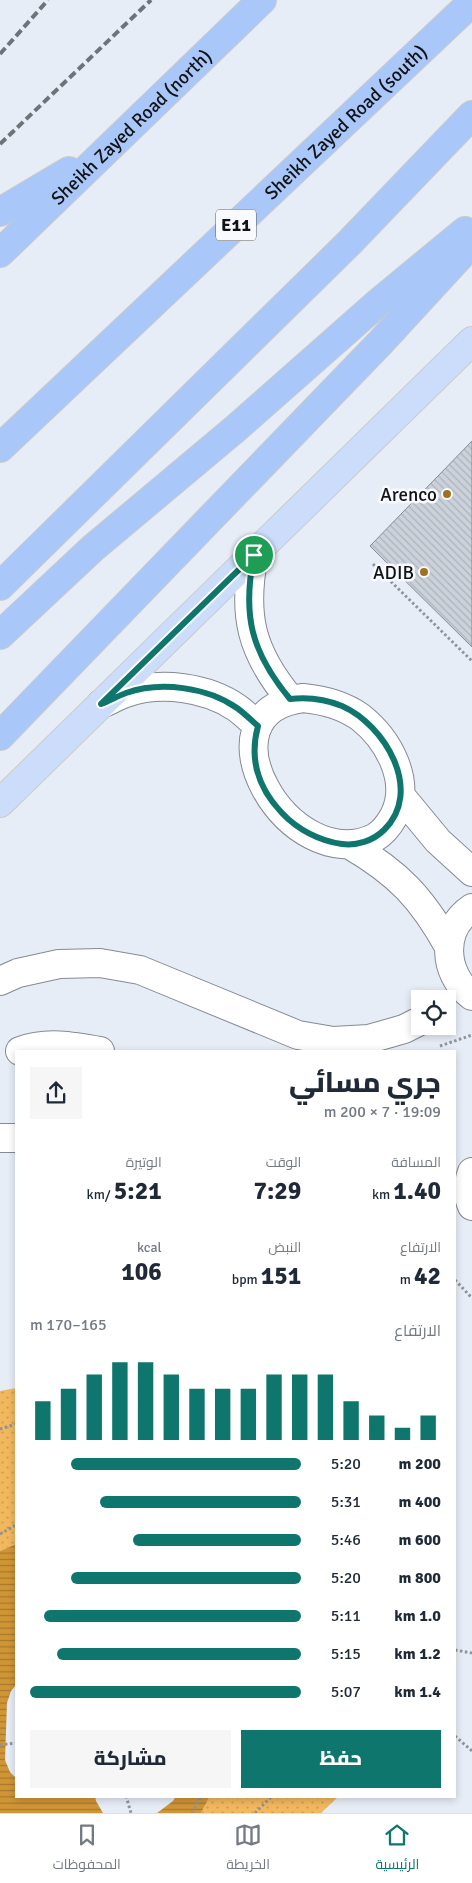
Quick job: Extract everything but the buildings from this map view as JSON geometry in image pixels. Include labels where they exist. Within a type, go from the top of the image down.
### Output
[{"type":"highway","name":"Sheikh Zayed Road (north)","points":[[0,253],[101,153],[262,0]]},
{"type":"highway","name":"Sheikh Zayed Road (south)","points":[[0,448],[472,2]]},
{"type":"highway","points":[[0,586],[349,243],[472,115]]},
{"type":"highway","points":[[0,212],[101,153]]},
{"type":"highway","points":[[0,635],[93,548],[235,429],[379,302],[472,225]]},
{"type":"highway","points":[[0,736],[380,343],[472,243]]},
{"type":"main road","points":[[0,803],[472,341]]},
{"type":"street","points":[[254,555],[248,598],[252,632],[261,657],[274,679],[290,699]]},
{"type":"street","points":[[101,704],[127,693],[155,687],[183,688],[210,695],[236,707],[258,726]]},
{"type":"street","points":[[290,699],[324,700],[342,706],[375,730],[386,746],[396,764],[400,783],[400,795],[397,811],[390,824],[379,835],[365,842],[350,845],[335,843],[316,836],[298,826],[282,813],[269,797],[260,779],[254,759],[254,741],[258,726],[265,714],[290,699]]},
{"type":"street","points":[[400,795],[438,840],[472,872]]},
{"type":"street","points":[[350,845],[375,859],[398,877],[418,898],[435,921],[449,947]]},
{"type":"street","points":[[461,996],[452,970],[449,947],[458,921],[472,908]]},
{"type":"street","points":[[0,981],[18,973],[58,964],[100,963],[140,970],[294,1043],[369,1039],[411,1026]]},
{"type":"street","points":[[23,1050],[34,1046],[70,1046],[94,1050]]},
{"type":"street","points":[[0,1059],[15,1053]]},
{"type":"street","points":[[0,1138],[15,1138]]},
{"type":"street","points":[[472,1172],[469,1182],[472,1206]]},
{"type":"path","points":[[373,564],[472,661]]},
{"type":"path","points":[[436,1048],[472,1035]]},
{"type":"path","points":[[456,1281],[472,1298]]},
{"type":"path","points":[[0,1429],[15,1424]]},
{"type":"path","points":[[0,1534],[15,1526]]},
{"type":"path","points":[[456,1650],[472,1653]]},
{"type":"path","points":[[456,1737],[472,1751]]},
{"type":"path","points":[[0,1745],[15,1743]]},
{"type":"path","points":[[127,1798],[130,1811]]},
{"type":"path","points":[[192,1813],[200,1798]]},
{"type":"path","points":[[255,1813],[270,1798]]},
{"type":"shaded area","points":[[15,1388],[15,1544],[0,1551],[0,1391]]},
{"type":"shaded area","points":[[15,1544],[15,1686],[11,1691],[7,1703],[5,1760],[10,1772],[15,1777],[15,1798],[95,1798],[103,1813],[0,1813],[0,1551]]},
{"type":"shaded area","points":[[175,1798],[209,1798],[201,1813],[157,1813]]},
{"type":"shaded area","points":[[209,1798],[337,1798],[321,1813],[201,1813]]},
{"type":"railway","points":[[0,54],[48,0]]},
{"type":"railway","points":[[0,144],[151,0]]},
{"type":"place","name":"Arenco","points":[[447,494]]},
{"type":"place","name":"ADIB","points":[[424,572]]},
{"type":"route","points":[[254,555],[249,580],[248,607],[252,632],[261,657],[274,679],[290,699],[324,700],[342,706],[359,717],[375,730],[396,764],[400,783],[397,811],[390,824],[379,835],[365,842],[350,845],[335,843],[316,836],[298,826],[282,813],[269,797],[260,779],[254,759],[254,741],[258,726],[236,707],[210,695],[183,688],[155,687],[127,693],[101,704],[254,555]]}]
